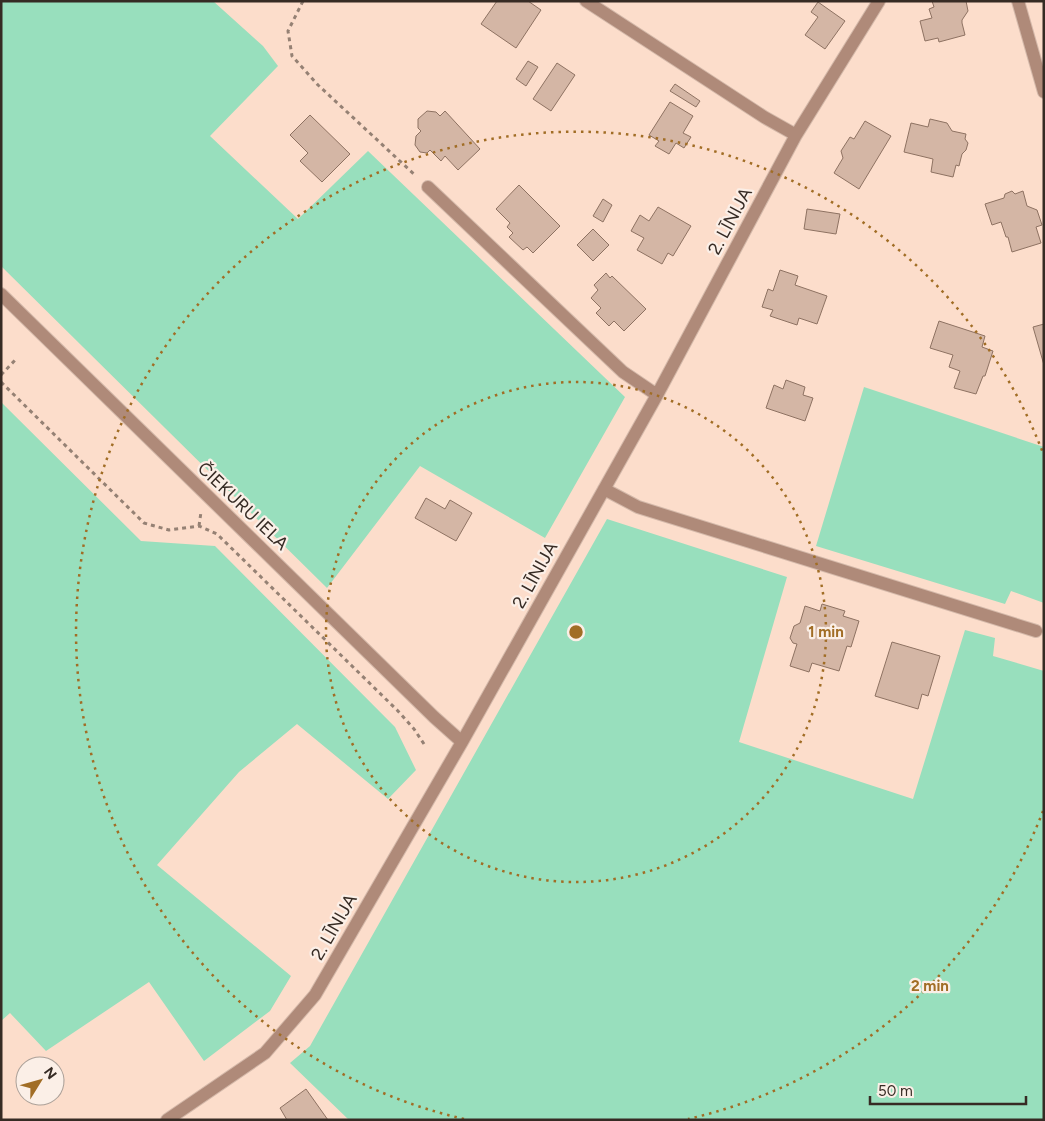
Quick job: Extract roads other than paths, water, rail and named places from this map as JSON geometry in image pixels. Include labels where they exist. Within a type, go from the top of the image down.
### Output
[{"type":"street","points":[[586,1],[764,117],[796,135]]},
{"type":"street","name":"2. LĪNIJA","points":[[167,1120],[264,1053],[315,995],[462,742],[657,395],[796,135],[879,1]]},
{"type":"street","points":[[1018,1],[1044,92]]},
{"type":"street","points":[[428,187],[623,372],[657,395]]},
{"type":"street","name":"ČIEKURU IELA","points":[[1,294],[462,742]]},
{"type":"street","points":[[604,489],[638,507],[1036,631]]}]
